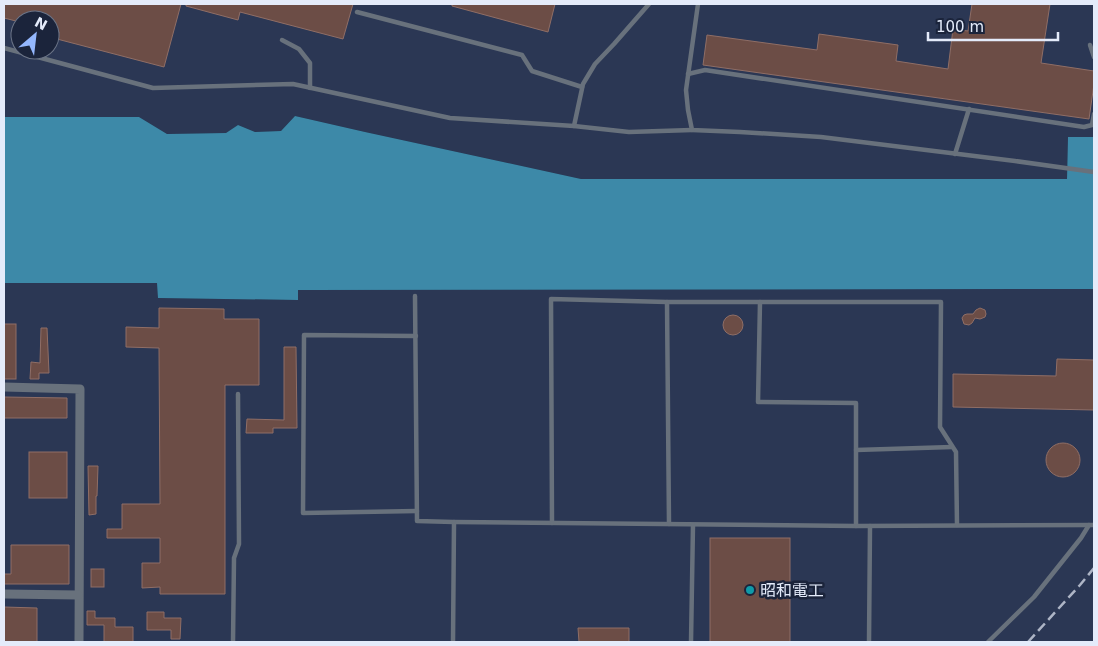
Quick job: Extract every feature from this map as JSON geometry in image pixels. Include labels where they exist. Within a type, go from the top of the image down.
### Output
[{"type":"street","points":[[4,387],[80,389],[79,642]]},
{"type":"street","points":[[4,594],[78,595]]},
{"type":"lane","points":[[574,126],[583,84],[595,64],[649,4]]},
{"type":"lane","points":[[692,130],[686,90],[698,4]]},
{"type":"lane","points":[[357,12],[522,55],[532,71],[582,87]]},
{"type":"lane","points":[[282,40],[299,49],[310,63],[310,88]]},
{"type":"lane","points":[[1090,45],[1094,57]]},
{"type":"lane","points":[[4,48],[153,88],[293,84],[450,118],[574,126],[628,132],[692,130],[801,135],[1094,172]]},
{"type":"lane","points":[[688,74],[705,70],[1084,127],[1092,125],[1094,114]]},
{"type":"lane","points":[[955,154],[969,109]]},
{"type":"lane","points":[[415,296],[417,521],[856,526],[1091,525]]},
{"type":"lane","points":[[552,523],[551,299],[667,302],[941,302],[940,427],[956,452],[957,525]]},
{"type":"lane","points":[[667,302],[669,524]]},
{"type":"lane","points":[[760,302],[758,402],[856,402],[856,526]]},
{"type":"lane","points":[[416,336],[304,335],[302,513],[417,511]]},
{"type":"lane","points":[[233,642],[234,558],[239,544],[238,394]]},
{"type":"lane","points":[[856,450],[952,447]]},
{"type":"lane","points":[[454,522],[454,642]]},
{"type":"lane","points":[[691,642],[693,525]]},
{"type":"lane","points":[[988,642],[1034,598],[1091,525]]},
{"type":"lane","points":[[869,642],[870,526]]},
{"type":"shaded area","points":[[4,4],[1094,4],[1094,137],[1068,137],[1067,179],[581,179],[295,116],[281,131],[255,132],[238,125],[226,133],[167,134],[139,117],[4,117]]},
{"type":"shaded area","points":[[295,116],[581,179],[1067,179],[1068,137],[1094,137],[1094,289],[298,290],[298,300],[158,298],[157,283],[4,283],[4,117],[139,117],[167,134],[226,133],[238,125],[255,132],[281,131]]},
{"type":"shaded area","points":[[4,283],[158,283],[158,298],[298,300],[297,290],[1094,289],[1094,642],[4,642]]},
{"type":"building","points":[[4,4],[181,4],[164,67],[60,40],[60,10],[10,10],[10,20],[4,18]]},
{"type":"building","points":[[186,4],[353,4],[343,39],[240,12],[238,20],[186,6]]},
{"type":"building","points":[[452,4],[555,4],[548,32],[452,6]]},
{"type":"building","points":[[972,4],[1050,4],[1041,63],[1094,71],[1089,119],[703,65],[707,35],[817,50],[819,34],[898,45],[896,61],[948,69],[953,29],[968,31]]},
{"type":"building","points":[[159,308],[224,309],[224,319],[259,319],[259,385],[225,385],[225,594],[160,594],[160,587],[142,588],[142,563],[160,563],[160,538],[107,538],[107,529],[122,529],[122,504],[160,504],[159,348],[126,347],[126,327],[159,328]]},
{"type":"building","points":[[980,308],[985,310],[985,317],[975,318],[969,325],[964,324],[962,318],[964,315],[973,314]]},
{"type":"building","points":[[733,315],[740,318],[743,325],[740,332],[733,335],[726,332],[723,325],[726,318]]},
{"type":"building","points":[[4,324],[16,324],[16,379],[4,379]]},
{"type":"building","points":[[41,328],[47,328],[49,373],[39,373],[39,379],[30,379],[31,362],[40,363]]},
{"type":"building","points":[[284,347],[296,347],[297,428],[273,428],[273,433],[246,433],[247,419],[284,420]]},
{"type":"building","points":[[1057,359],[1094,360],[1094,410],[953,407],[953,374],[1056,376]]},
{"type":"building","points":[[4,397],[67,398],[67,418],[4,418]]},
{"type":"building","points":[[1063,443],[1070,444],[1075,448],[1079,453],[1079,467],[1075,472],[1070,476],[1063,477],[1056,476],[1051,472],[1047,467],[1046,460],[1047,453],[1051,448],[1056,444]]},
{"type":"building","points":[[29,452],[67,452],[67,498],[29,498]]},
{"type":"building","points":[[88,466],[98,466],[96,514],[89,515]]},
{"type":"building","name":"昭和電工","points":[[710,538],[790,538],[790,642],[710,642]]},
{"type":"building","points":[[11,545],[69,545],[69,584],[4,584],[4,574],[11,574]]},
{"type":"building","points":[[91,569],[104,569],[104,587],[91,587]]},
{"type":"building","points":[[4,607],[37,608],[37,642],[4,642]]},
{"type":"building","points":[[87,611],[95,611],[95,618],[115,618],[115,627],[133,627],[133,642],[104,642],[104,625],[87,625]]},
{"type":"building","points":[[147,612],[164,612],[164,618],[181,618],[180,639],[171,639],[171,630],[147,630]]},
{"type":"building","points":[[578,628],[629,628],[629,642],[579,642]]},
{"type":"railway","points":[[1028,642],[1094,568]]},
{"type":"place","name":"昭和電工","points":[[750,590]]}]
